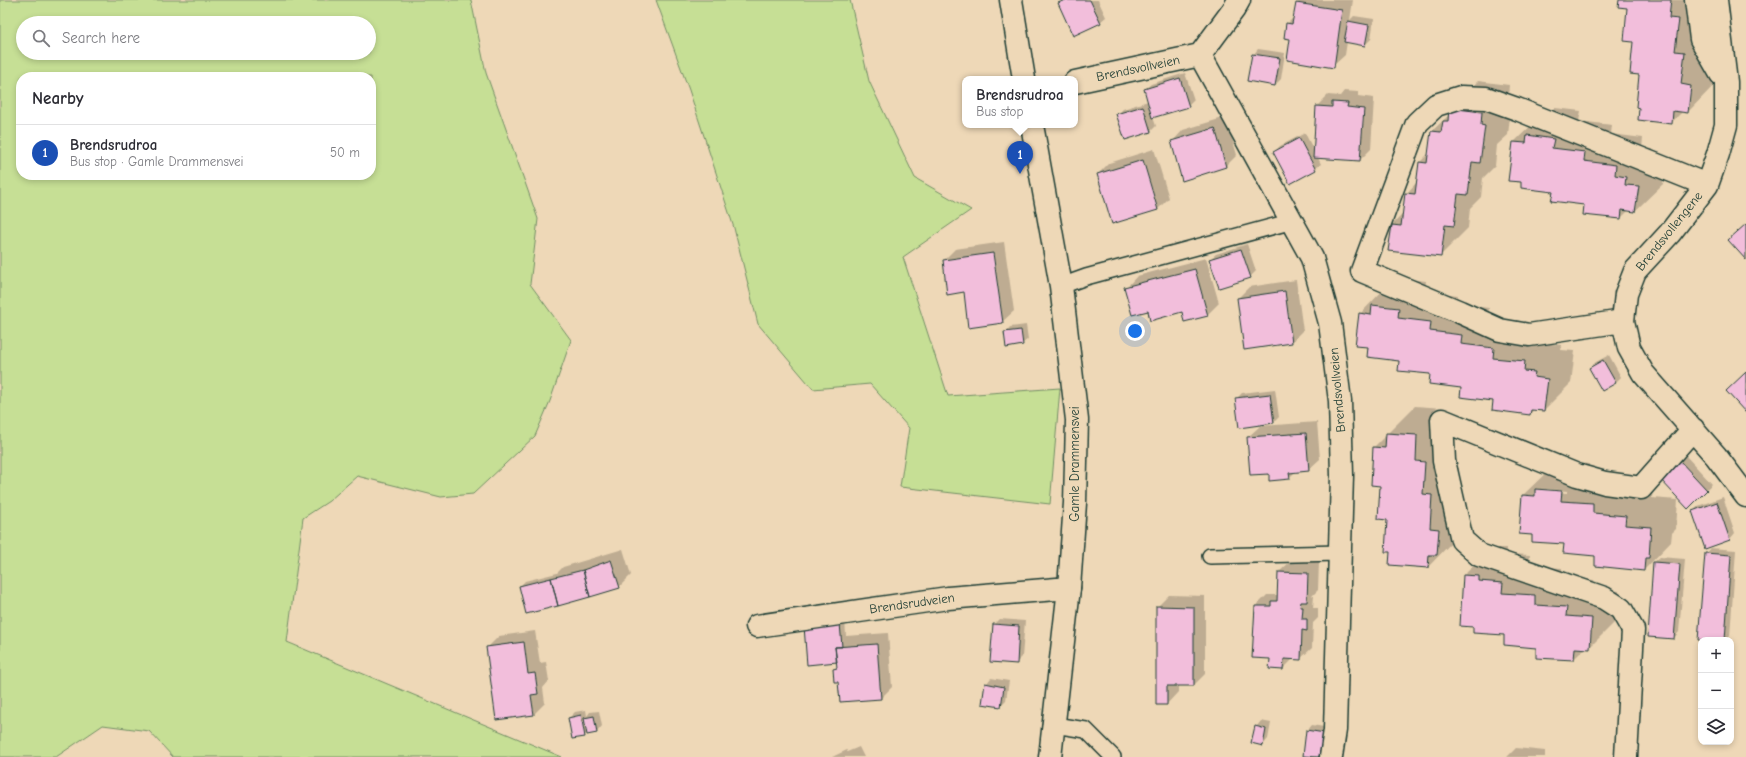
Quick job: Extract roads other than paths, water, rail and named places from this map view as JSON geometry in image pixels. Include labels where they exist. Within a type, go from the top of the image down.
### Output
[{"type":"street","points":[[1011,0],[1024,76]]},
{"type":"street","points":[[1200,55],[1239,0]]},
{"type":"street","points":[[1696,0],[1701,39],[1726,82]]},
{"type":"street","name":"Brendsvollengene","points":[[1716,0],[1726,82],[1726,125],[1718,154],[1707,185],[1670,233],[1635,271],[1626,294],[1623,321],[1629,348],[1643,373],[1716,456],[1746,496]]},
{"type":"street","name":"Brendsvollveien","points":[[1078,81],[1200,55],[1293,221],[1312,258],[1330,323],[1340,401],[1342,475],[1335,730],[1331,757]]},
{"type":"street","points":[[1623,321],[1529,335],[1500,330],[1362,271],[1418,123],[1436,105],[1461,97],[1486,98],[1707,185]]},
{"type":"street","name":"Gamle Drammensvei","points":[[1033,128],[1061,286],[1077,420],[1076,503],[1069,588],[1050,757]]},
{"type":"street","points":[[1626,757],[1633,630],[1621,609],[1604,598],[1479,555],[1462,540],[1444,461],[1442,420],[1577,475],[1605,483],[1641,488],[1693,429]]},
{"type":"street","name":"Brendsrudveien","points":[[757,626],[948,598],[1069,588]]},
{"type":"lane","points":[[1061,286],[1086,277],[1293,221]]},
{"type":"lane","points":[[1210,556],[1340,553]]},
{"type":"lane","points":[[1054,725],[1086,730],[1113,757]]},
{"type":"place","name":"Brendsrudroa","points":[[1020,174]]}]
